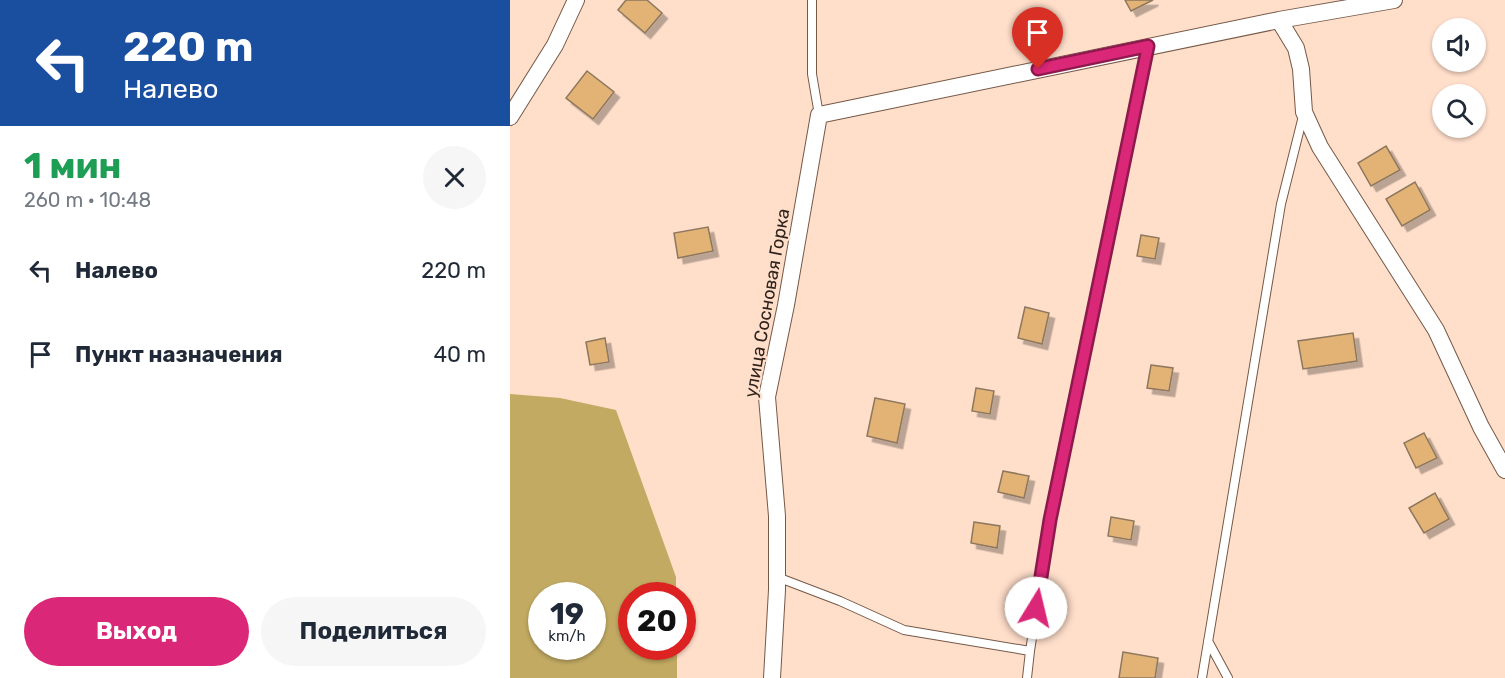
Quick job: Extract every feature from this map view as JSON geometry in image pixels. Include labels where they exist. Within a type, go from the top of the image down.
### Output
[{"type":"street","points":[[510,117],[555,45],[576,0]]},
{"type":"street","points":[[819,115],[1148,46],[1394,0]]},
{"type":"street","points":[[1279,20],[1296,48],[1301,69],[1304,112],[1320,147],[1436,330],[1481,427],[1505,470]]},
{"type":"street","name":"улица Сосновая Горка","points":[[772,678],[777,577],[777,516],[767,398],[786,305],[819,115]]},
{"type":"lane","points":[[812,0],[812,74],[819,115]]},
{"type":"lane","points":[[1028,678],[1050,520],[1148,46]]},
{"type":"lane","points":[[1202,678],[1281,204],[1304,112]]},
{"type":"lane","points":[[777,577],[840,600],[904,630],[1030,651]]},
{"type":"lane","points":[[1208,641],[1228,678]]},
{"type":"shaded area","points":[[510,394],[560,398],[616,410],[676,577],[676,582],[618,582],[618,660],[677,660],[677,678],[510,678]]},
{"type":"building","points":[[626,0],[647,0],[662,13],[645,33],[618,10]]},
{"type":"building","points":[[1125,0],[1153,0],[1131,11]]},
{"type":"building","points":[[587,71],[614,92],[593,119],[566,98]]},
{"type":"building","points":[[1386,146],[1400,170],[1371,186],[1358,163]]},
{"type":"building","points":[[1415,182],[1430,210],[1402,226],[1386,199]]},
{"type":"building","points":[[708,227],[713,251],[678,258],[674,233]]},
{"type":"building","points":[[1141,235],[1159,238],[1155,259],[1137,256]]},
{"type":"building","points":[[1025,307],[1049,313],[1042,344],[1018,338]]},
{"type":"building","points":[[1353,333],[1357,361],[1303,369],[1298,341]]},
{"type":"building","points":[[605,338],[609,362],[590,365],[586,342]]},
{"type":"building","points":[[1151,365],[1173,368],[1169,391],[1147,388]]},
{"type":"building","points":[[976,388],[994,391],[990,414],[972,411]]},
{"type":"building","points":[[875,398],[905,404],[897,443],[867,436]]},
{"type":"building","points":[[1424,433],[1437,458],[1416,468],[1404,443]]},
{"type":"building","points":[[1003,471],[1029,476],[1024,498],[998,492]]},
{"type":"building","points":[[1435,493],[1449,519],[1424,533],[1409,508]]},
{"type":"building","points":[[1111,517],[1134,521],[1131,540],[1108,536]]},
{"type":"building","points":[[974,522],[1000,526],[997,548],[971,543]]},
{"type":"building","points":[[1123,652],[1158,658],[1155,678],[1119,678]]},
{"type":"route","points":[[1036,608],[1050,520],[1148,46],[1038,69]]}]
